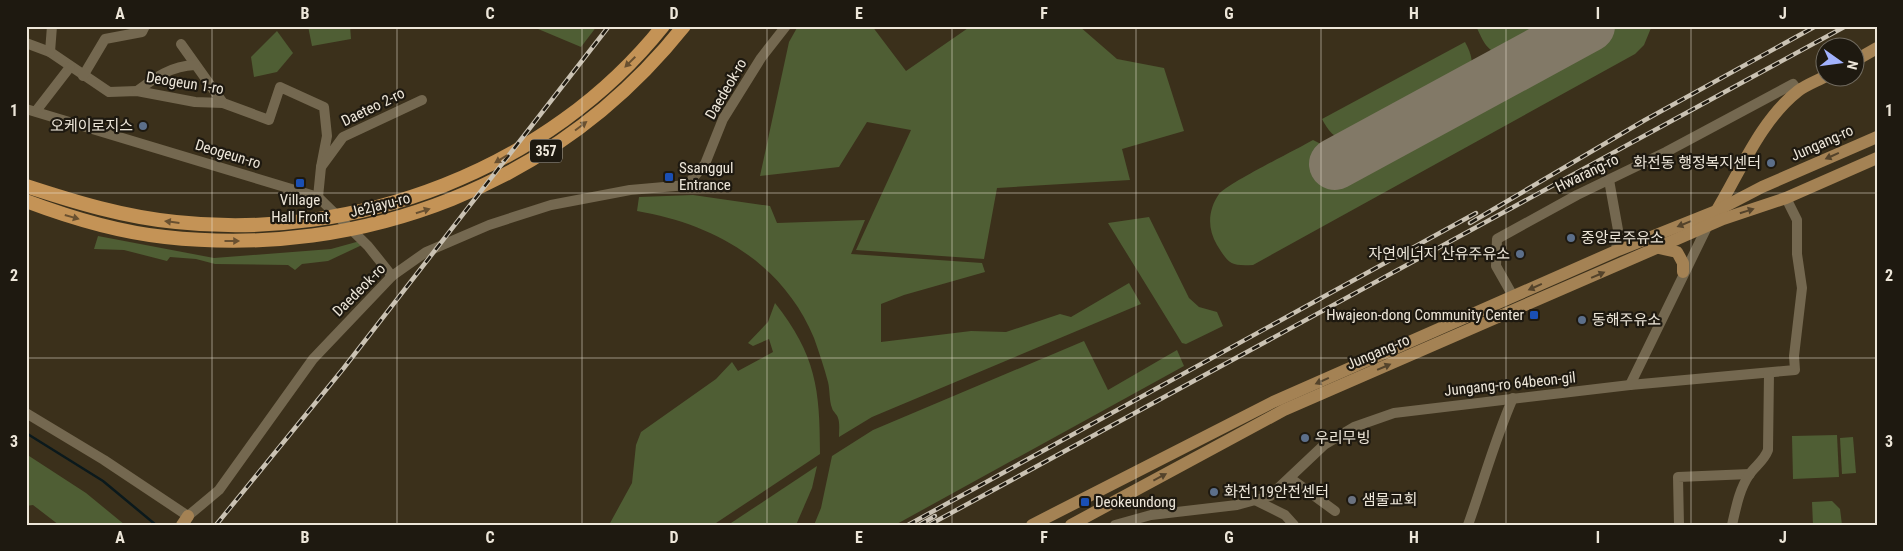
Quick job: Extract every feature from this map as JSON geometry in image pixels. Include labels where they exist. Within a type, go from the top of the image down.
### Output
[{"type":"highway","name":"Je2jayu-ro","points":[[26,186],[112,212],[177,222],[242,226],[325,218],[362,211],[427,192],[458,180],[491,165],[536,138],[589,101],[633,60],[663,26]]},
{"type":"highway","name":"Je2jayu-ro","points":[[26,201],[107,227],[163,237],[250,241],[290,239],[341,232],[376,224],[426,210],[465,194],[510,172],[551,148],[582,126],[633,82],[684,26]]},
{"type":"main road","points":[[1866,54],[1877,48]]},
{"type":"main road","name":"Hwarang-ro","points":[[1707,227],[1773,117],[1798,90],[1816,81]]},
{"type":"main road","name":"Jungang-ro","points":[[1032,525],[1273,402],[1616,251],[1716,211],[1762,187],[1877,137]]},
{"type":"main road","name":"Jungang-ro","points":[[1071,525],[1284,410],[1723,219],[1786,198],[1877,158]]},
{"type":"main road","points":[[1739,173],[1744,183],[1762,187]]},
{"type":"main road","points":[[1659,248],[1676,252],[1683,263],[1683,272]]},
{"type":"street","points":[[50,52],[52,26]]},
{"type":"street","points":[[83,76],[105,39],[142,32],[146,26]]},
{"type":"street","name":"Daedeok-ro","points":[[26,414],[104,460],[184,521],[219,490],[312,359],[392,276],[426,252],[490,225],[551,205],[630,190],[687,185],[705,164],[723,119],[761,58],[786,26]]},
{"type":"street","name":"Deogeun 1-ro","points":[[26,43],[50,52],[109,92],[137,91],[196,102],[223,103],[269,120],[280,87],[324,107],[327,136],[321,167]]},
{"type":"street","points":[[181,44],[223,103]]},
{"type":"street","points":[[137,91],[159,74],[180,66],[195,65]]},
{"type":"street","points":[[31,110],[70,67]]},
{"type":"street","name":"Hwarang-ro","points":[[1513,296],[1496,266],[1497,239],[1793,84],[1798,90]]},
{"type":"street","name":"Daeteo 2-ro","points":[[321,167],[343,137],[422,100]]},
{"type":"street","name":"Deogeun-ro","points":[[31,110],[318,197],[368,246],[392,276]]},
{"type":"street","points":[[318,197],[321,167]]},
{"type":"street","points":[[1610,180],[1618,230],[1616,251]]},
{"type":"street","name":"Jungang-ro 64beon-gil","points":[[1115,525],[1220,508],[1270,496],[1324,445],[1354,427],[1394,413],[1630,385],[1795,370],[1794,356],[1802,288],[1797,254],[1797,220],[1786,198]]},
{"type":"street","points":[[1630,385],[1683,272],[1707,227]]},
{"type":"street","points":[[1732,525],[1742,486],[1765,458],[1769,446],[1769,373]]},
{"type":"street","points":[[1468,525],[1489,467],[1499,429],[1513,398]]},
{"type":"street","points":[[1679,525],[1678,477],[1750,474]]},
{"type":"street","points":[[1290,478],[1335,511]]},
{"type":"street","points":[[1255,500],[1285,515],[1294,525]]},
{"type":"green space","points":[[308,26],[350,26],[351,39],[312,46]]},
{"type":"green space","points":[[531,26],[597,26],[581,47]]},
{"type":"green space","points":[[798,26],[872,26],[906,71],[971,26],[1079,26],[1117,59],[1164,68],[1184,131],[1122,149],[1130,180],[997,188],[984,259],[856,250],[911,130],[867,122],[839,167],[760,176],[789,42]]},
{"type":"green space","points":[[1476,26],[1560,26],[1505,55],[1494,52],[1486,45]]},
{"type":"green space","points":[[1608,26],[1655,26],[1651,28],[1644,45],[1635,54],[1253,265],[1239,265],[1231,262],[1224,256],[1217,245],[1210,226],[1215,200],[1225,189],[1248,175],[1313,140],[1321,144],[1336,176]]},
{"type":"green space","points":[[277,31],[293,53],[277,72],[254,77],[251,57]]},
{"type":"green space","points":[[1465,42],[1472,61],[1470,70],[1464,79],[1352,139],[1346,140],[1337,137],[1327,128],[1322,119]]},
{"type":"green space","points":[[693,195],[770,206],[777,223],[865,220],[851,254],[982,263],[985,272],[904,295],[881,304],[881,342],[971,331],[1006,332],[1060,314],[1071,317],[1129,283],[1141,304],[872,417],[839,437],[839,420],[831,405],[828,382],[814,338],[801,312],[784,288],[765,268],[743,251],[719,237],[665,217],[637,211],[639,197]]},
{"type":"green space","points":[[1149,217],[1189,298],[1199,307],[1217,312],[1223,326],[1186,344],[1182,343],[1108,223]]},
{"type":"green space","points":[[98,236],[214,258],[331,249],[360,241],[362,245],[328,261],[302,264],[295,270],[288,265],[215,264],[196,259],[170,257],[167,261],[124,250],[94,249]]},
{"type":"green space","points":[[775,303],[799,339],[813,374],[819,410],[820,454],[713,525],[609,525],[632,483],[636,445],[641,432],[716,379],[732,362],[738,371],[773,352],[769,339],[753,346],[748,343],[768,322]]},
{"type":"green space","points":[[1084,341],[1108,390],[1177,350],[1184,366],[895,525],[814,525],[821,508],[832,456],[873,430]]},
{"type":"green space","points":[[1837,435],[1839,477],[1793,479],[1792,436]]},
{"type":"green space","points":[[1853,437],[1856,473],[1842,474],[1840,438]]},
{"type":"green space","points":[[26,454],[86,493],[125,525],[59,525],[33,505],[26,506]]},
{"type":"green space","points":[[817,466],[812,488],[796,525],[728,525]]},
{"type":"green space","points":[[1832,501],[1840,509],[1842,525],[1813,525],[1812,502]]},
{"type":"waterway","points":[[26,433],[103,481],[156,525]]},
{"type":"runway","points":[[1335,164],[1589,26]]},
{"type":"railway","points":[[216,525],[343,369],[609,26]]},
{"type":"railway","points":[[1470,223],[1645,120],[1816,26]]},
{"type":"railway","points":[[929,525],[1846,26]]},
{"type":"railway","points":[[908,525],[1476,213]]},
{"type":"railway","points":[[919,525],[935,516]]},
{"type":"place","name":"오케이로지스","points":[[143,126]]},
{"type":"place","name":"화전동 행정복지센터","points":[[1771,163]]},
{"type":"place","name":"Ssanggul Entrance","points":[[669,177]]},
{"type":"place","name":"Village Hall Front","points":[[300,183]]},
{"type":"place","name":"중앙로주유소","points":[[1571,238]]},
{"type":"place","name":"자연에너지 산유주유소","points":[[1520,254]]},
{"type":"place","name":"Hwajeon-dong Community Center","points":[[1534,315]]},
{"type":"place","name":"동해주유소","points":[[1582,320]]},
{"type":"place","name":"우리무빙","points":[[1305,438]]},
{"type":"place","name":"화전119안전센터","points":[[1214,492]]},
{"type":"place","name":"샘물교회","points":[[1352,500]]},
{"type":"place","name":"Deokeundong","points":[[1085,502]]}]
